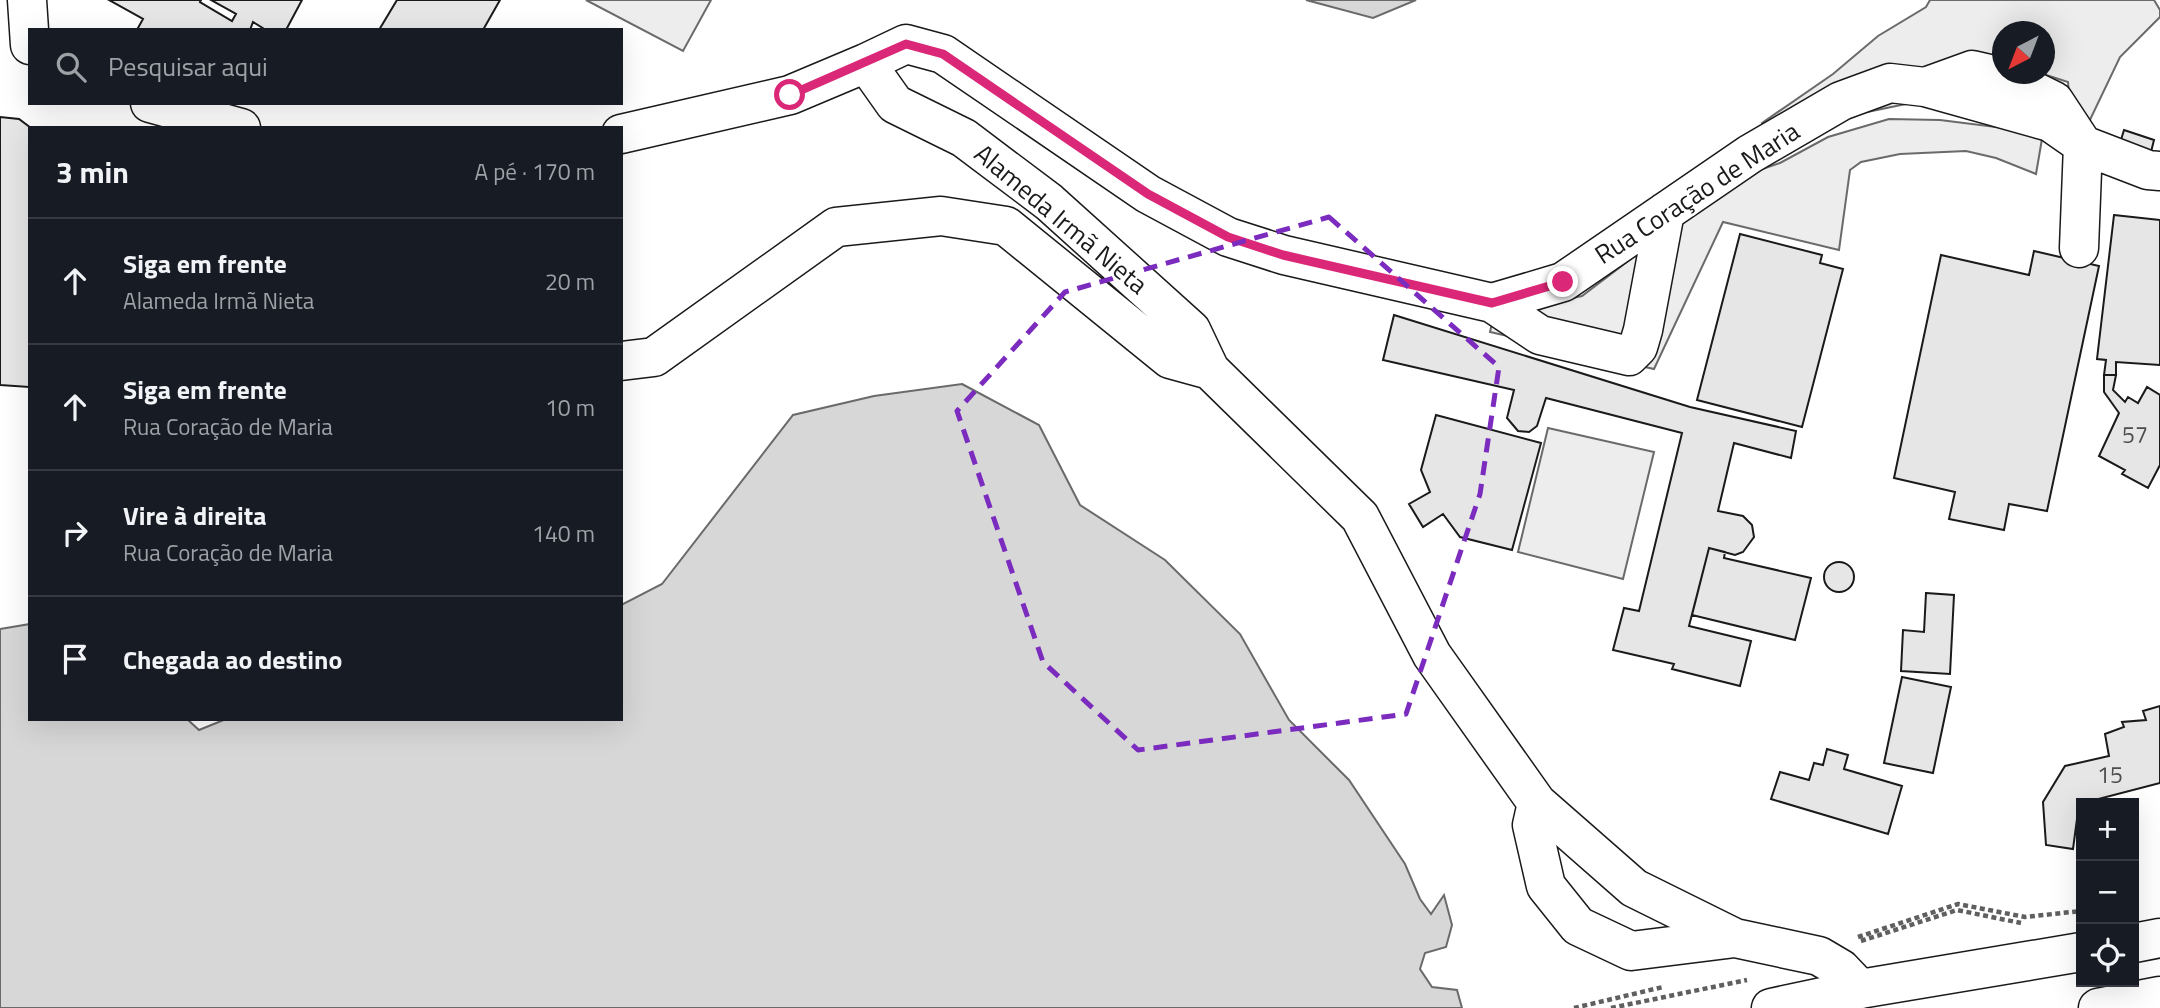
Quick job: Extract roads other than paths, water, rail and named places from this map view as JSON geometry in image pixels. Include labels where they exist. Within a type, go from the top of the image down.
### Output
[{"type":"street","points":[[27,0],[29,28]]},
{"type":"street","name":"Rua Coração de Maria","points":[[866,63],[906,44],[943,54],[1148,194],[1228,237],[1283,255],[1492,303],[1563,282],[1750,154],[1841,101],[1890,83],[1925,87],[2050,122],[2083,145],[2148,170],[2160,171]]},
{"type":"street","points":[[623,134],[790,95],[866,63]]},
{"type":"street","name":"Alameda Irmã Nieta","points":[[866,63],[894,104],[964,138],[1049,202],[1191,330],[1210,370]]},
{"type":"street","points":[[157,105],[234,126]]},
{"type":"street","points":[[2079,248],[2083,145]]},
{"type":"street","points":[[1492,303],[1540,335],[1629,356],[1638,347],[1643,330],[1665,212]]},
{"type":"street","points":[[623,361],[654,357],[836,228],[941,216],[1006,226],[1170,359],[1210,370],[1360,517],[1432,655],[1537,803],[1634,888],[1735,938],[1819,956],[1840,969],[1860,989]]},
{"type":"street","points":[[1537,803],[1532,825],[1546,886],[1578,926],[1631,951],[1735,938]]},
{"type":"street","points":[[2139,942],[2160,938]]},
{"type":"street","points":[[1771,1008],[1860,989],[2076,952]]},
{"type":"street","points":[[2098,1008],[2153,1001]]}]
